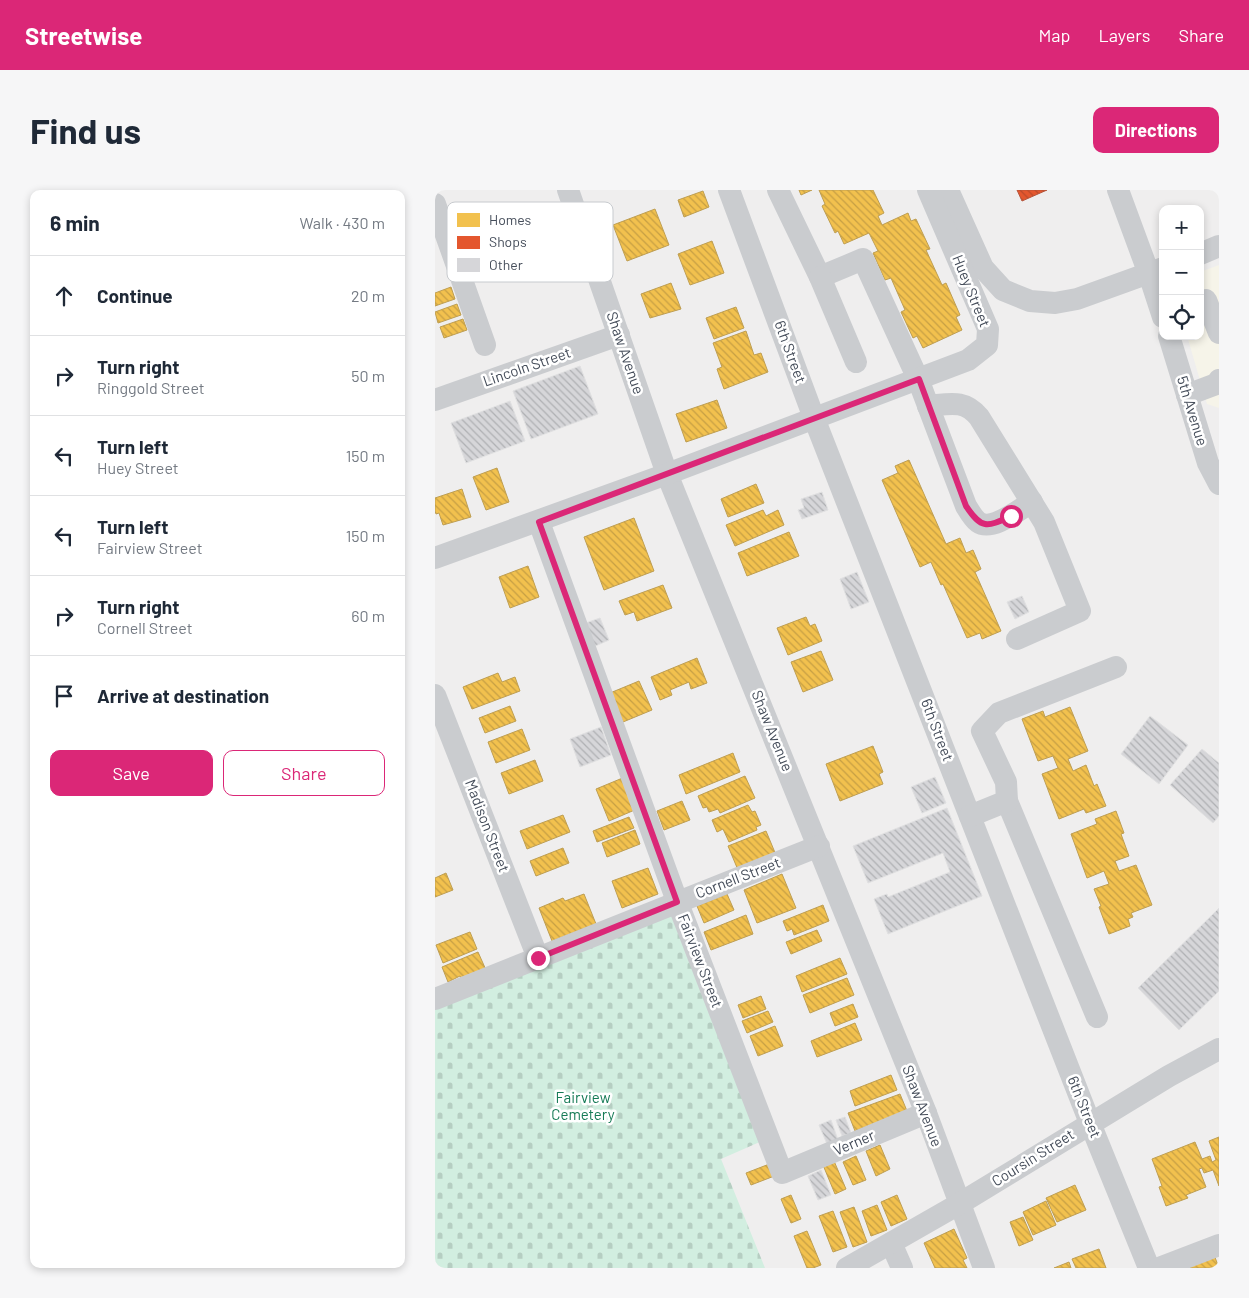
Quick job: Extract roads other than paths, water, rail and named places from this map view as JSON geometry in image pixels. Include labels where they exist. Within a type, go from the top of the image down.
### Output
[{"type":"street","points":[[435,195],[448,190]]},
{"type":"street","name":"Shaw Avenue","points":[[568,190],[572,202]]},
{"type":"street","name":"6th Street","points":[[729,190],[814,418],[1090,1123],[1149,1268]]},
{"type":"street","points":[[779,190],[857,362]]},
{"type":"street","name":"Huey Street","points":[[435,558],[539,522],[968,360],[987,345],[988,330],[928,190]]},
{"type":"street","name":"Huey Street","points":[[948,190],[983,268],[1003,290],[1030,301],[1055,303],[1077,299],[1156,271]]},
{"type":"street","points":[[1118,190],[1156,271],[1160,295]]},
{"type":"street","points":[[435,204],[447,238]]},
{"type":"street","points":[[1204,252],[1219,246]]},
{"type":"street","points":[[820,277],[863,259],[919,379],[966,506],[979,523],[988,525],[1011,516],[1032,502]]},
{"type":"street","points":[[463,282],[485,345]]},
{"type":"street","name":"Shaw Avenue","points":[[600,282],[667,474],[926,1113],[984,1268]]},
{"type":"street","points":[[1208,299],[1219,333]]},
{"type":"street","name":"Lincoln Street","points":[[435,400],[619,335]]},
{"type":"street","name":"5th Avenue","points":[[1170,340],[1208,463],[1219,484]]},
{"type":"street","points":[[1187,395],[1216,384],[1219,380]]},
{"type":"street","points":[[928,406],[957,403],[972,409],[979,417],[1044,522],[1080,610],[1017,638]]},
{"type":"street","name":"Fairview Street","points":[[539,522],[677,902],[782,1173]]},
{"type":"street","points":[[1097,1017],[1007,802],[1006,782],[983,731],[999,713],[1116,667]]},
{"type":"street","name":"Madison Street","points":[[435,695],[538,958]]},
{"type":"street","points":[[970,816],[1007,802]]},
{"type":"street","name":"Cornell Street","points":[[435,999],[819,846]]},
{"type":"street","name":"Coursin Street","points":[[847,1268],[959,1204],[1169,1076],[1219,1049]]},
{"type":"street","name":"Verner","points":[[782,1173],[926,1113]]},
{"type":"street","points":[[891,1243],[902,1268]]},
{"type":"street","points":[[1159,1268],[1219,1245]]},
{"type":"park label","name":"Fairview Cemetery","points":[[583,1106]]}]
